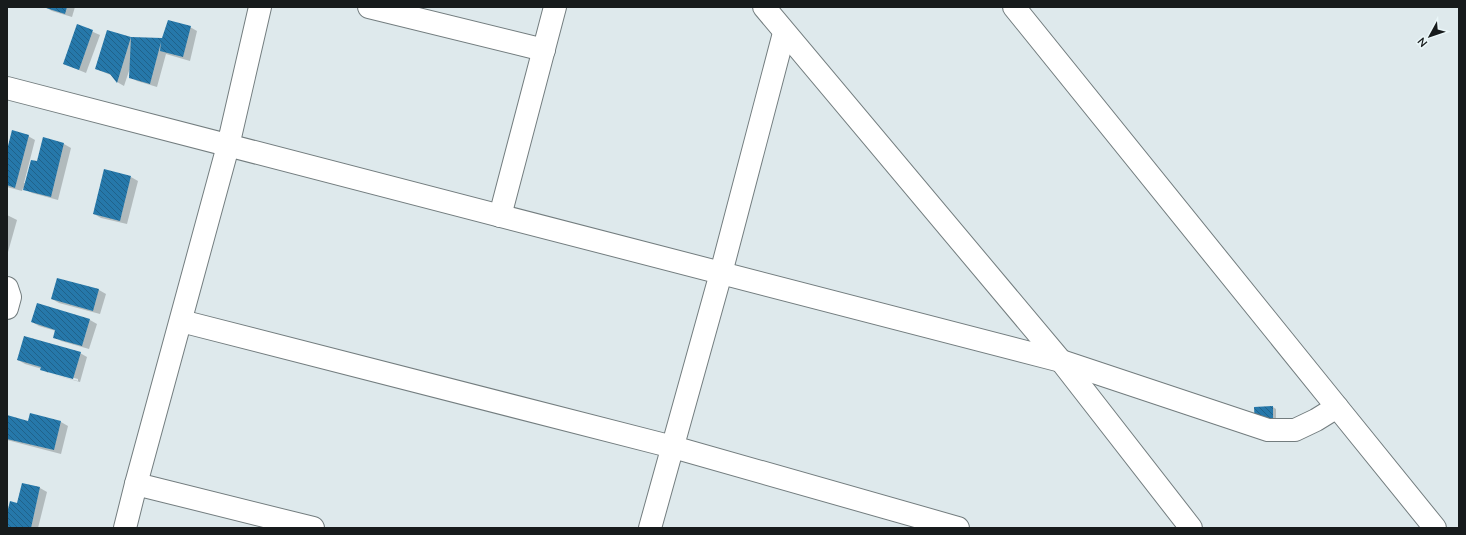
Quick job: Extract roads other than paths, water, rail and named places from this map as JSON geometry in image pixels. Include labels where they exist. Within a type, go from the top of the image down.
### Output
[{"type":"street","points":[[125,528],[228,146],[260,7]]},
{"type":"street","points":[[369,7],[544,50]]},
{"type":"street","points":[[500,216],[555,7]]},
{"type":"street","points":[[764,7],[784,33],[1061,362],[1191,528]]},
{"type":"street","points":[[1014,7],[1435,528]]},
{"type":"street","points":[[650,528],[721,274],[784,33]]},
{"type":"street","points":[[7,88],[1061,362],[1268,430],[1295,430],[1316,420],[1337,407]]},
{"type":"street","points":[[7,288],[10,297],[7,308]]},
{"type":"street","points":[[181,321],[672,447],[958,528]]},
{"type":"street","points":[[136,484],[304,527]]}]
